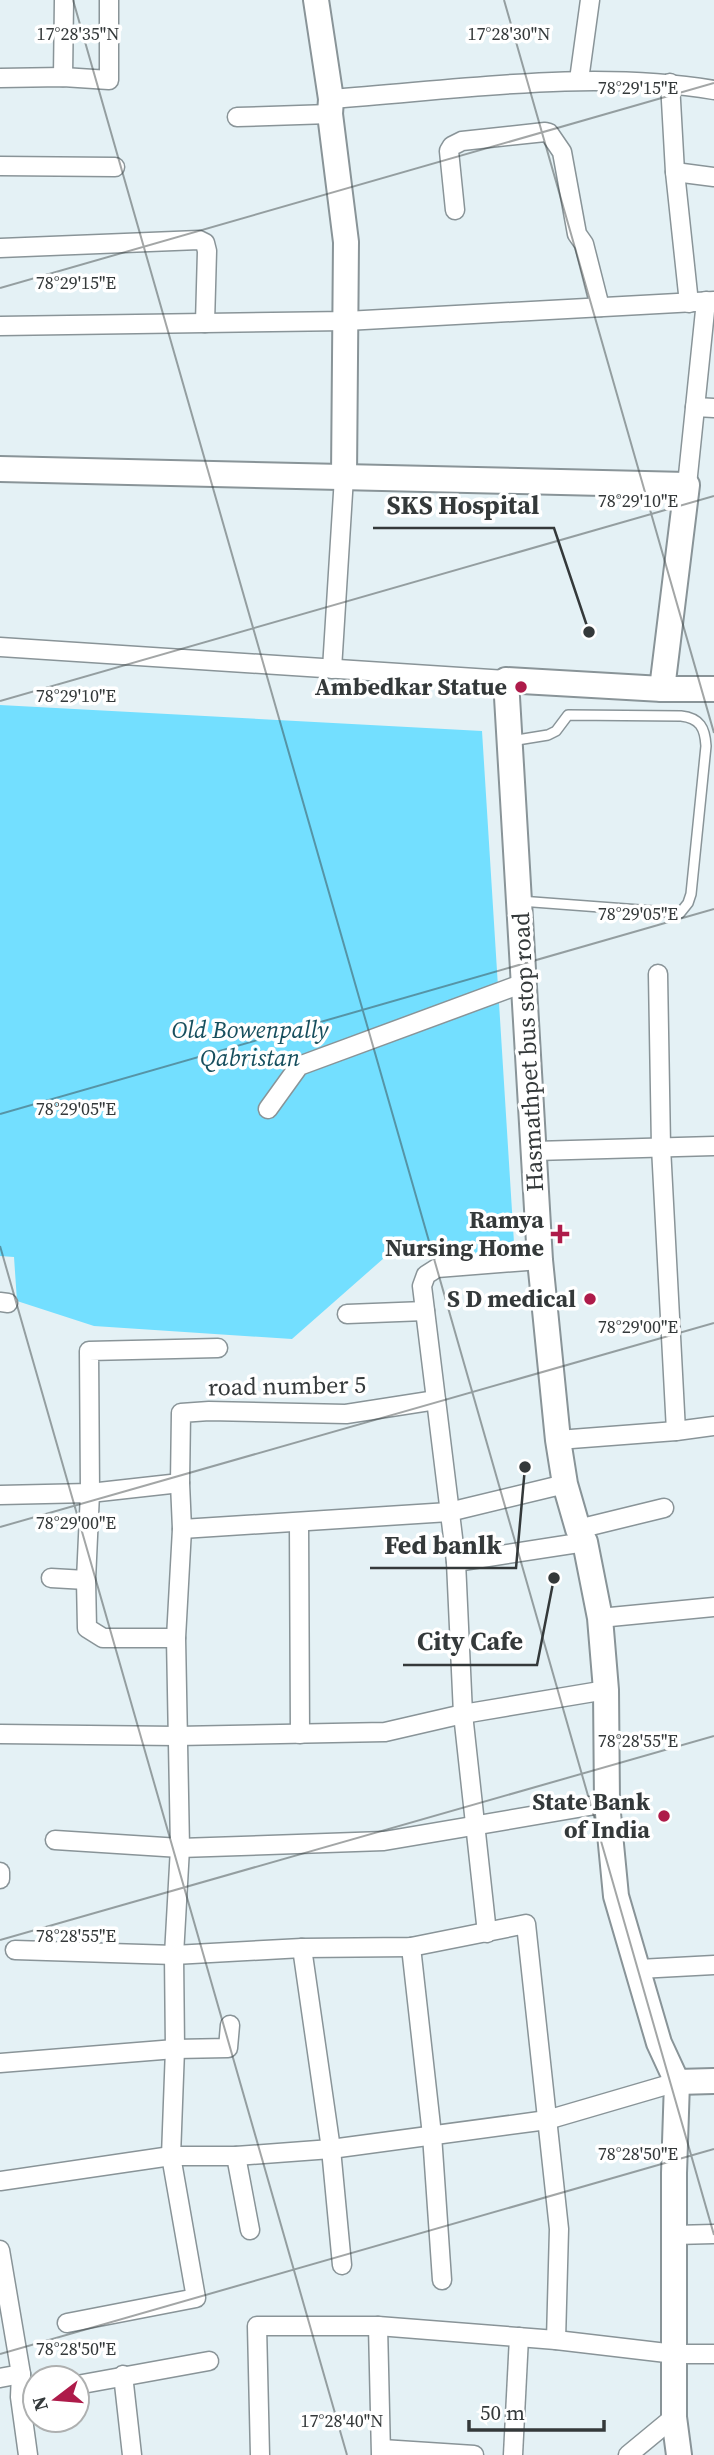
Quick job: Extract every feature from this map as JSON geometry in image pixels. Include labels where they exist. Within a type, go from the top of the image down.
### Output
[{"type":"street","points":[[63,77],[64,0]]},
{"type":"street","points":[[0,78],[63,77],[109,80],[108,0]]},
{"type":"street","points":[[316,0],[346,242],[344,477],[332,669]]},
{"type":"street","points":[[579,80],[590,0]]},
{"type":"street","points":[[237,117],[579,80],[670,83],[714,90]]},
{"type":"street","points":[[662,689],[687,485],[703,302],[676,172],[670,83]]},
{"type":"street","points":[[455,210],[449,151],[452,146],[462,141],[549,133],[562,152],[578,233],[584,244],[600,307]]},
{"type":"street","points":[[0,166],[115,167]]},
{"type":"street","points":[[676,172],[714,177]]},
{"type":"street","points":[[0,247],[199,240],[205,243],[207,251],[205,323]]},
{"type":"street","points":[[0,326],[345,321],[703,302]]},
{"type":"street","points":[[695,407],[714,408]]},
{"type":"street","points":[[0,468],[687,485]]},
{"type":"street","points":[[0,647],[506,680],[662,689],[714,689]]},
{"type":"street","name":"Hasmathpet bus stop road","points":[[506,680],[540,1260],[558,1440],[565,1484],[581,1535],[600,1618],[606,1690],[607,1803],[616,1896],[659,2043],[677,2082],[674,2417],[679,2455]]},
{"type":"street","points":[[658,974],[661,1147],[676,1431]]},
{"type":"street","points":[[268,1109],[299,1066],[524,983]]},
{"type":"street","points":[[535,1152],[714,1146]]},
{"type":"street","points":[[487,1933],[463,1714],[456,1562],[425,1311],[424,1279],[437,1268],[540,1260]]},
{"type":"street","points":[[347,1314],[425,1311]]},
{"type":"street","points":[[176,1639],[103,1638],[87,1628],[89,1351],[218,1348]]},
{"type":"street","name":"road number 5","points":[[180,1483],[181,1413],[209,1411],[346,1414],[436,1400]]},
{"type":"street","points":[[558,1440],[714,1426]]},
{"type":"street","points":[[0,1495],[90,1493],[180,1483],[182,1528],[176,1639],[180,1848],[174,1955],[175,2049],[171,2157],[196,2298],[67,2323]]},
{"type":"street","points":[[182,1528],[449,1512],[565,1484]]},
{"type":"street","points":[[456,1562],[581,1535],[664,1508]]},
{"type":"street","points":[[299,1523],[300,1734]]},
{"type":"street","points":[[51,1578],[86,1580]]},
{"type":"street","points":[[600,1618],[714,1607]]},
{"type":"street","points":[[0,1734],[177,1736],[385,1732],[463,1714],[606,1690]]},
{"type":"street","points":[[55,1840],[180,1848],[384,1841],[607,1803]]},
{"type":"street","points":[[0,1872],[0,1879]]},
{"type":"street","points":[[15,1950],[174,1955],[302,1948],[411,1947],[526,1924],[559,2229],[556,2340]]},
{"type":"street","points":[[411,1947],[432,2135],[442,2280]]},
{"type":"street","points":[[302,1948],[331,2149],[342,2265]]},
{"type":"street","points":[[639,1969],[714,1965]]},
{"type":"street","points":[[0,2063],[175,2049],[228,2048],[230,2025]]},
{"type":"street","points":[[0,2181],[171,2157],[236,2156],[331,2149],[547,2120],[677,2082],[714,2081]]},
{"type":"street","points":[[236,2156],[250,2230]]},
{"type":"street","points":[[674,2235],[714,2234]]},
{"type":"street","points":[[0,2250],[21,2374],[0,2378]]},
{"type":"street","points":[[260,2455],[257,2326],[378,2326],[556,2340],[675,2354],[714,2354]]},
{"type":"street","points":[[378,2326],[382,2452],[474,2455]]},
{"type":"street","points":[[513,2455],[519,2337]]},
{"type":"street","points":[[91,2382],[209,2361]]},
{"type":"street","points":[[123,2375],[132,2455]]},
{"type":"street","points":[[628,2455],[674,2417]]},
{"type":"street","points":[[28,2434],[28,2455]]},
{"type":"lane","points":[[509,741],[548,735],[556,731],[568,715],[681,716],[692,717],[701,723],[706,746],[691,894],[680,913],[519,901]]},
{"type":"green space","name":"Old Bowenpally Qabristan","points":[[0,705],[482,731],[515,1259],[384,1258],[292,1339],[94,1326],[17,1301],[14,1257],[0,1256]]},
{"type":"place","name":"SKS Hospital","points":[[589,632]]},
{"type":"place","name":"Ambedkar Statue","points":[[521,687]]},
{"type":"place","name":"Ramya Nursing Home","points":[[560,1234]]},
{"type":"place","name":"S D medical","points":[[590,1299]]},
{"type":"place","name":"Fed banlk","points":[[525,1467]]},
{"type":"place","name":"City Cafe","points":[[554,1578]]},
{"type":"place","name":"State Bank of India","points":[[664,1816]]}]
